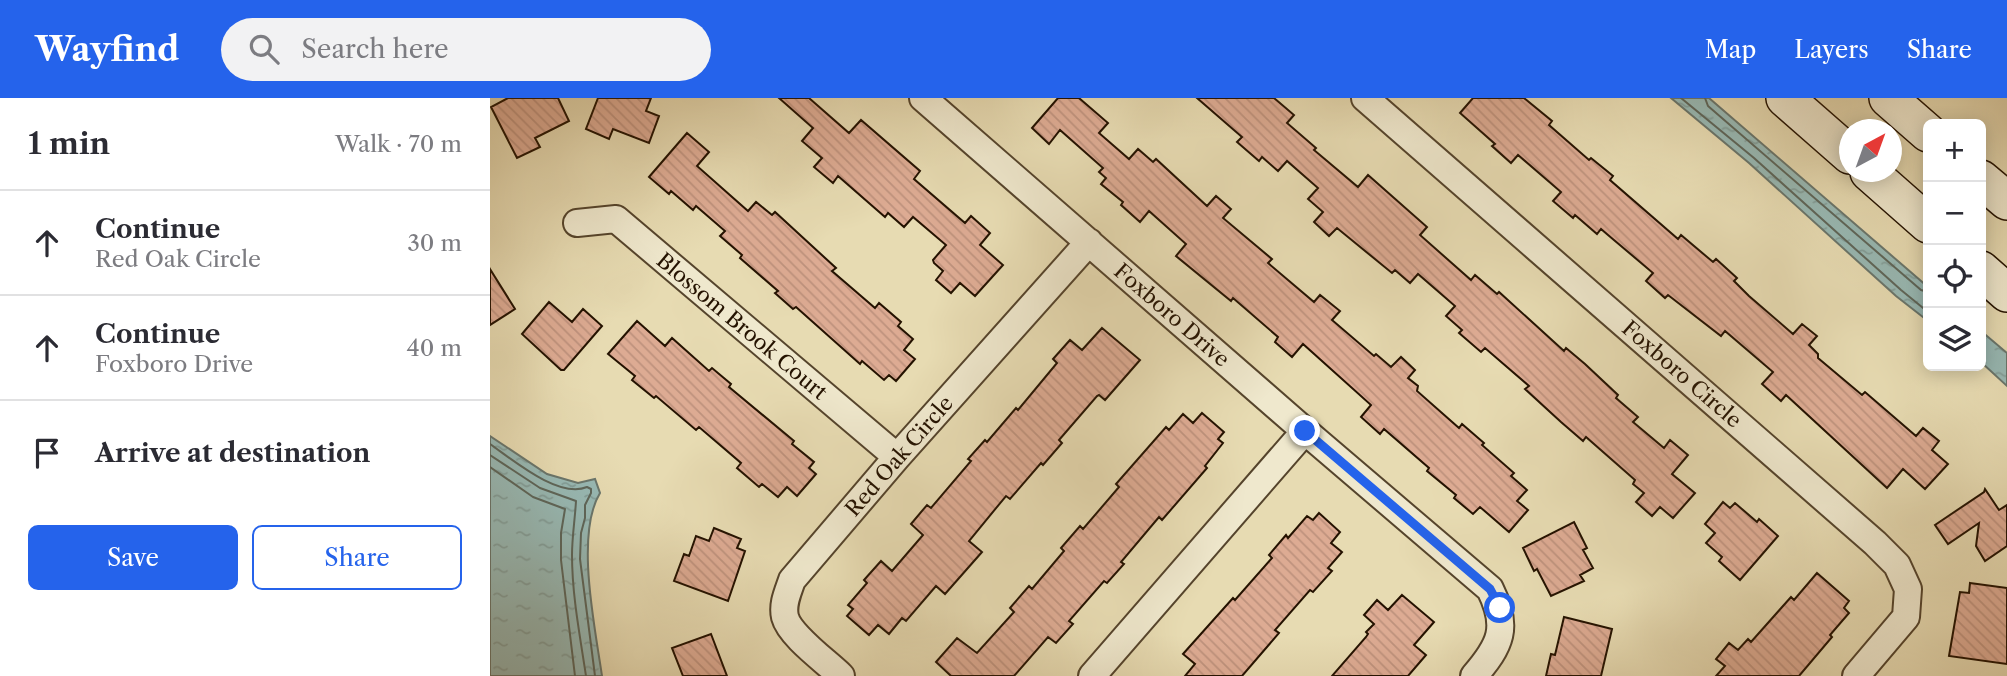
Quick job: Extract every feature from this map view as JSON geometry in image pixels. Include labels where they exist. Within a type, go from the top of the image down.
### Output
[{"type":"main road","points":[[1785,98],[1839,145]]},
{"type":"main road","points":[[1888,98],[1923,129]]},
{"type":"main road","points":[[1880,182],[1923,220]]},
{"type":"main road","points":[[1985,182],[2007,201]]},
{"type":"main road","points":[[1986,274],[2007,293]]},
{"type":"street","name":"Foxboro Drive","points":[[923,98],[1490,589],[1500,608],[1501,628],[1490,658],[1474,676]]},
{"type":"street","name":"Foxboro Circle","points":[[1365,98],[1897,565],[1908,589],[1906,617],[1856,676]]},
{"type":"street","name":"Blossom Brook Court","points":[[577,223],[616,219],[897,457]]},
{"type":"street","name":"Red Oak Circle","points":[[841,676],[789,628],[785,615],[785,600],[792,580],[897,457],[1089,242]]},
{"type":"street","points":[[1092,676],[1305,431]]},
{"type":"water","points":[[1671,98],[1709,98],[1923,283],[1923,317],[1896,296],[1749,163]]},
{"type":"water","points":[[1986,335],[2007,353],[2007,386],[1986,367]]},
{"type":"water","points":[[490,436],[547,474],[578,483],[595,479],[600,493],[589,532],[588,556],[602,676],[490,676]]},
{"type":"building","points":[[508,98],[558,98],[569,121],[535,138],[540,147],[517,158],[491,107]]},
{"type":"building","points":[[598,98],[651,98],[646,111],[659,116],[649,143],[613,129],[609,139],[586,129]]},
{"type":"building","points":[[779,98],[809,98],[849,133],[861,120],[920,171],[914,179],[965,223],[971,216],[990,233],[980,245],[1003,265],[975,296],[960,283],[951,293],[936,280],[943,271],[933,260],[946,245],[913,217],[904,227],[888,213],[885,217],[838,176],[833,183],[814,167],[822,158],[802,141],[813,128]]},
{"type":"building","points":[[1058,98],[1079,98],[1108,123],[1099,133],[1129,159],[1138,149],[1153,162],[1156,159],[1207,206],[1216,196],[1231,209],[1223,218],[1272,259],[1268,263],[1314,302],[1320,295],[1340,311],[1332,320],[1391,367],[1401,357],[1415,370],[1408,378],[1418,386],[1417,391],[1459,428],[1462,424],[1484,443],[1482,445],[1514,473],[1511,476],[1527,490],[1517,501],[1528,510],[1509,532],[1480,507],[1473,514],[1454,498],[1456,495],[1427,471],[1429,468],[1384,429],[1380,434],[1361,417],[1371,405],[1303,344],[1292,357],[1275,342],[1278,337],[1233,298],[1231,301],[1176,256],[1186,244],[1149,211],[1140,222],[1121,205],[1123,202],[1101,184],[1106,178],[1099,172],[1103,168],[1060,130],[1049,144],[1032,128]]},
{"type":"building","points":[[1197,98],[1274,98],[1294,115],[1287,123],[1316,148],[1314,150],[1358,187],[1368,175],[1427,227],[1420,235],[1471,280],[1475,275],[1497,294],[1499,292],[1564,351],[1566,348],[1585,364],[1618,395],[1616,398],[1638,417],[1633,422],[1664,448],[1670,440],[1688,455],[1672,474],[1695,493],[1673,518],[1660,507],[1652,516],[1636,502],[1644,493],[1633,484],[1635,480],[1586,437],[1583,441],[1561,422],[1525,389],[1529,386],[1485,348],[1481,352],[1459,333],[1462,330],[1446,316],[1455,306],[1418,274],[1410,283],[1395,270],[1392,273],[1337,228],[1329,236],[1314,222],[1323,212],[1308,199],[1318,188],[1287,161],[1278,171],[1262,157],[1259,161],[1237,142],[1242,137]]},
{"type":"building","points":[[1473,98],[1524,98],[1552,121],[1549,125],[1589,160],[1591,158],[1613,176],[1610,180],[1678,239],[1681,235],[1713,262],[1716,259],[1737,278],[1734,281],[1749,296],[1793,334],[1802,324],[1817,336],[1809,345],[1818,354],[1818,358],[1862,395],[1865,392],[1916,436],[1923,428],[1939,441],[1932,450],[1948,464],[1925,489],[1903,469],[1887,488],[1786,395],[1781,401],[1762,384],[1773,372],[1725,331],[1721,336],[1668,295],[1665,298],[1646,281],[1653,273],[1601,229],[1597,234],[1553,201],[1561,192],[1518,155],[1511,163],[1492,146],[1495,144],[1460,113]]},
{"type":"building","points":[[687,133],[709,152],[697,166],[748,211],[756,202],[772,215],[775,212],[836,268],[832,271],[875,308],[879,303],[901,322],[898,326],[913,339],[904,350],[915,359],[896,381],[889,375],[884,380],[862,361],[860,364],[796,307],[793,309],[775,293],[778,291],[740,258],[742,255],[720,236],[725,231],[696,206],[693,210],[649,177]]},
{"type":"building","points":[[490,269],[515,309],[490,325]]},
{"type":"building","points":[[549,302],[572,322],[583,309],[602,326],[564,370],[522,334]]},
{"type":"building","points":[[637,321],[665,346],[672,338],[709,371],[712,368],[731,384],[729,387],[794,441],[792,444],[814,462],[809,468],[816,474],[797,496],[787,487],[778,497],[762,484],[759,487],[737,468],[741,463],[699,427],[696,430],[656,396],[654,398],[632,380],[635,376],[608,354]]},
{"type":"building","points":[[1102,328],[1140,360],[1105,400],[1097,396],[1059,440],[1062,443],[1043,465],[1041,463],[1010,499],[1006,496],[969,541],[982,552],[945,594],[936,586],[906,621],[902,618],[889,634],[878,625],[869,635],[847,616],[853,609],[848,605],[867,583],[864,580],[881,561],[892,571],[923,535],[911,524],[927,505],[931,508],[971,461],[968,459],[985,440],[987,442],[1016,408],[1018,410],[1057,363],[1053,359],[1070,340],[1082,350]]},
{"type":"building","points":[[1202,413],[1224,432],[1218,439],[1223,443],[1205,466],[1207,468],[1162,520],[1159,517],[1121,562],[1124,564],[1107,583],[1104,581],[1069,621],[1073,624],[1056,643],[1048,637],[1014,676],[951,676],[936,662],[957,638],[977,653],[1014,612],[1010,608],[1029,586],[1032,589],[1064,551],[1061,548],[1080,526],[1083,529],[1119,487],[1116,484],[1166,427],[1169,430],[1183,414],[1193,423]]},
{"type":"building","points":[[1985,489],[1999,510],[2007,505],[2007,546],[1985,561],[1976,546],[1979,523],[1948,544],[1935,525]]},
{"type":"building","points":[[1723,502],[1730,508],[1735,503],[1778,536],[1740,580],[1719,561],[1722,557],[1706,543],[1715,533],[1705,524]]},
{"type":"building","points":[[1319,513],[1340,532],[1331,543],[1342,552],[1328,568],[1332,571],[1313,592],[1310,590],[1275,630],[1279,633],[1242,676],[1185,676],[1195,664],[1183,654],[1272,558],[1269,555],[1286,535],[1288,538],[1307,516],[1313,520]]},
{"type":"building","points":[[1574,522],[1587,548],[1583,550],[1593,568],[1580,575],[1584,581],[1551,596],[1523,548]]},
{"type":"building","points":[[714,528],[741,539],[737,548],[745,551],[728,601],[674,581],[684,554],[689,556],[696,536],[709,541]]},
{"type":"building","points":[[1817,573],[1849,601],[1844,608],[1849,613],[1799,676],[1716,676],[1725,666],[1716,659],[1729,643],[1738,650],[1748,639],[1751,642],[1791,597],[1794,600]]},
{"type":"building","points":[[1970,583],[2007,588],[2007,664],[1949,656],[1960,592],[1969,593]]},
{"type":"building","points":[[1402,595],[1434,622],[1414,645],[1426,655],[1408,676],[1332,676],[1374,624],[1364,615],[1377,600],[1388,610]]},
{"type":"building","points":[[1564,617],[1612,629],[1601,676],[1546,676],[1551,654],[1555,655]]},
{"type":"building","points":[[711,634],[727,676],[683,676],[672,648]]},
{"type":"route","points":[[1305,431],[1490,589],[1500,608]]}]
